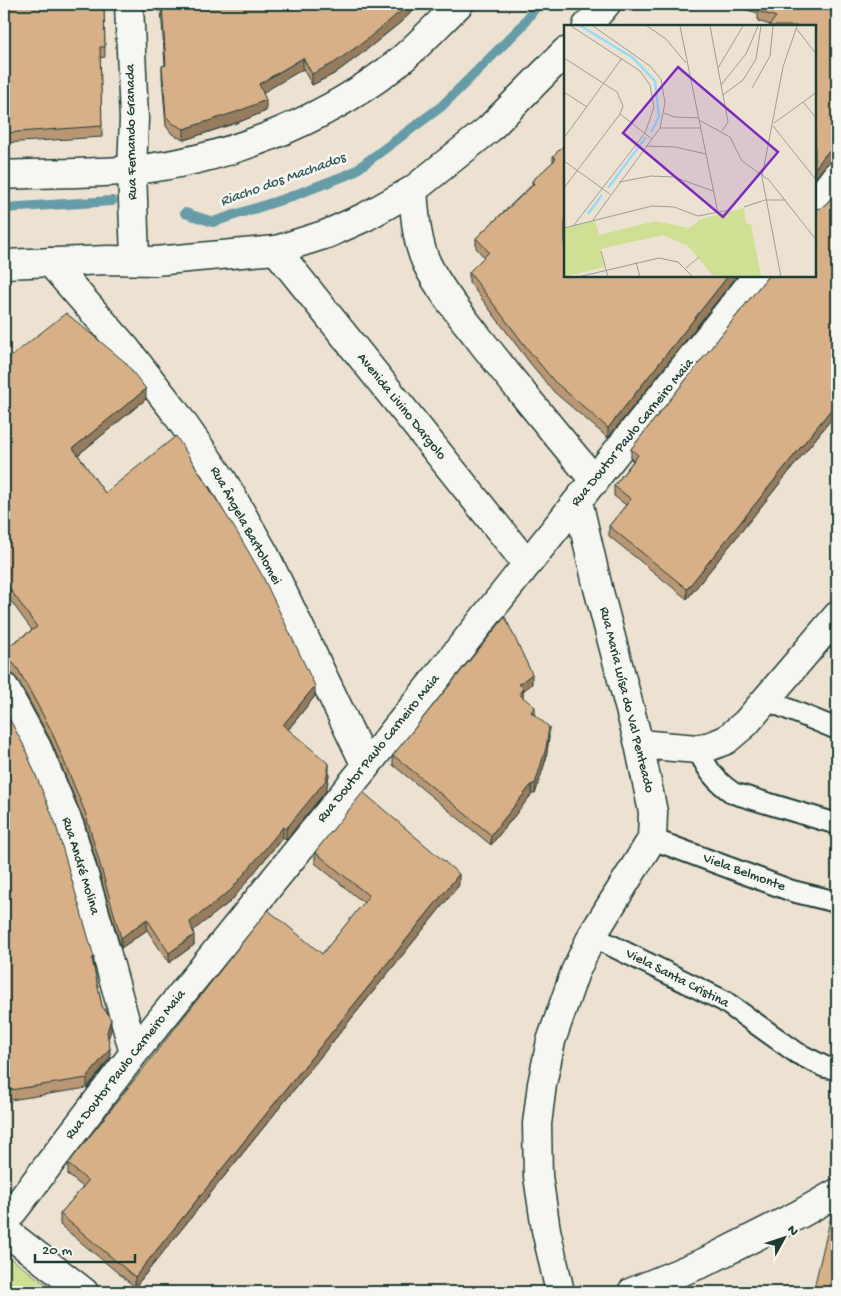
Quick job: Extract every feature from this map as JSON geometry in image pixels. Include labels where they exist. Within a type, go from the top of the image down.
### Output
[{"type":"street","name":"Rua Fernando Granada","points":[[129,4],[134,119],[132,170],[135,260]]},
{"type":"street","points":[[4,175],[132,170],[195,160],[254,142],[318,113],[356,92],[391,68],[458,4]]},
{"type":"street","points":[[588,25],[606,4]]},
{"type":"street","points":[[4,264],[155,261],[276,250],[334,231],[365,217],[413,190],[489,129],[564,53]]},
{"type":"street","points":[[816,203],[837,175]]},
{"type":"street","points":[[413,190],[419,242],[426,263],[443,291],[508,377],[586,491]]},
{"type":"street","name":"Avenida Livino Dargolo","points":[[276,250],[527,564]]},
{"type":"street","name":"Rua Ângela Bartolomei","points":[[50,262],[127,350],[173,410],[223,481],[264,556],[366,766]]},
{"type":"street","name":"Rua Doutor Paulo Carneiro Maia","points":[[4,1223],[134,1053],[755,278]]},
{"type":"street","name":"Rua Maria Luísa do Val Penteado","points":[[586,491],[598,588],[639,744],[652,812],[652,839]]},
{"type":"street","points":[[639,744],[697,750],[726,740],[746,723],[837,616]]},
{"type":"street","name":"Rua André Molina","points":[[4,687],[38,748],[70,827],[134,1053]]},
{"type":"street","points":[[560,1292],[546,1230],[538,1176],[537,1124],[542,1084],[551,1041],[575,972],[592,936],[652,839]]},
{"type":"street","points":[[632,1292],[705,1262],[837,1193]]},
{"type":"street","points":[[4,1230],[84,1292]]},
{"type":"lane","points":[[766,700],[837,728]]},
{"type":"lane","points":[[697,750],[710,773],[733,793],[837,824]]},
{"type":"lane","name":"Viela Belmonte","points":[[652,839],[792,891],[837,902]]},
{"type":"lane","name":"Viela Santa Cristina","points":[[592,936],[724,1001],[797,1053],[825,1067],[837,1068]]},
{"type":"green space","points":[[4,1254],[57,1292],[4,1292]]},
{"type":"building","points":[[4,4],[104,5],[105,47],[100,47],[102,126],[4,133]]},
{"type":"building","points":[[162,4],[409,4],[365,41],[334,63],[312,74],[303,58],[259,84],[266,100],[184,129],[172,123],[166,116],[162,66],[166,65]]},
{"type":"building","points":[[760,4],[837,4],[837,149],[831,150],[825,155],[816,167],[816,25],[770,25],[776,17],[758,11]]},
{"type":"building","points":[[564,145],[564,278],[726,278],[608,428],[554,381],[469,272],[489,252],[476,238],[534,184],[532,181],[556,159],[553,156]]},
{"type":"building","points":[[837,190],[837,402],[687,589],[609,526],[631,499],[614,486],[638,455],[631,449],[766,278],[816,278],[816,209],[821,208]]},
{"type":"building","points":[[66,313],[125,362],[146,389],[73,448],[105,493],[176,436],[262,575],[315,686],[283,725],[329,764],[326,780],[286,829],[283,827],[231,890],[190,922],[194,935],[169,953],[147,919],[121,938],[85,812],[51,730],[18,669],[13,663],[4,661],[4,649],[37,627],[4,583],[4,362]]},
{"type":"building","points":[[505,617],[532,674],[519,684],[523,688],[519,694],[535,707],[531,712],[549,727],[546,748],[535,784],[532,784],[491,835],[393,755]]},
{"type":"building","points":[[4,709],[23,744],[55,822],[94,957],[92,959],[102,1006],[111,1019],[107,1032],[110,1048],[87,1078],[4,1091]]},
{"type":"building","points":[[363,792],[459,874],[135,1277],[60,1214],[88,1181],[68,1164],[268,910],[322,954],[369,896],[315,852]]},
{"type":"building","points":[[837,1205],[837,1292],[813,1292],[833,1208]]},
{"type":"waterway","name":"Riacho dos Machados","points":[[185,213],[213,222],[287,198],[352,173],[442,106],[521,27],[538,4]]},
{"type":"waterway","name":"Riacho dos Machados","points":[[4,208],[112,201]]}]
